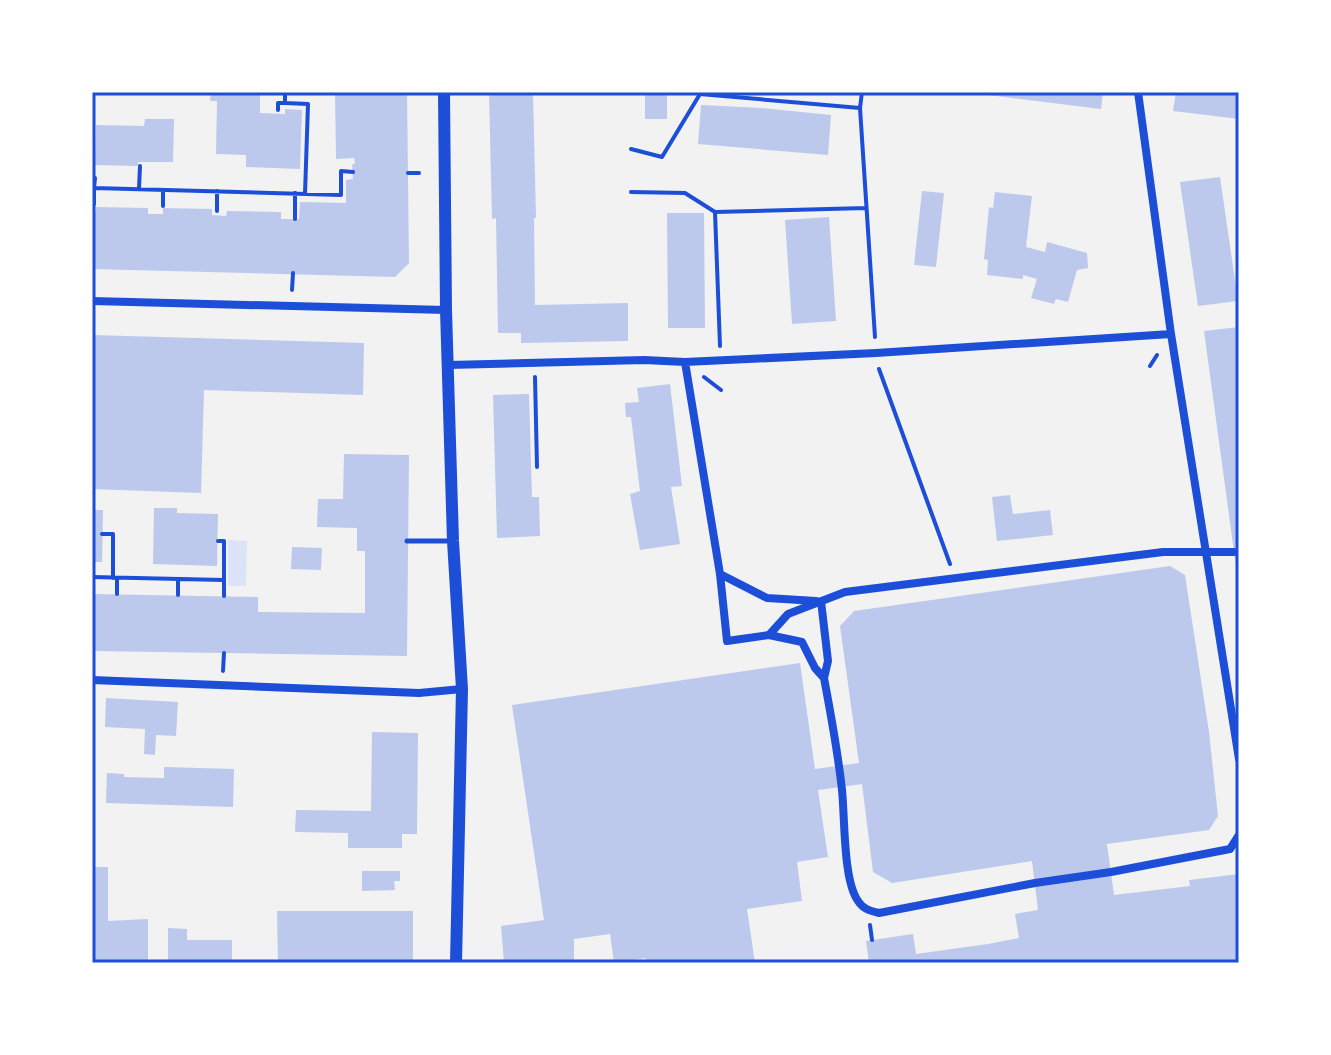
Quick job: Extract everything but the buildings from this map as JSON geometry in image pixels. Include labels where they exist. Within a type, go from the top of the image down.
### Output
[{"type":"street","points":[[444,92],[446,310],[453,541],[462,689],[456,963]]},
{"type":"street","points":[[1138,92],[1171,334],[1239,759]]},
{"type":"street","points":[[92,301],[446,310]]},
{"type":"street","points":[[448,365],[644,360],[685,362],[1171,334]]},
{"type":"street","points":[[685,362],[720,574],[727,641],[769,635],[802,642],[815,668],[824,678]]},
{"type":"street","points":[[769,635],[788,614],[845,592],[1163,552],[1234,552]]},
{"type":"street","points":[[720,574],[767,598],[821,601]]},
{"type":"street","points":[[821,601],[828,661],[824,678],[842,792],[843,829],[851,886],[859,903],[868,911],[879,913],[1230,849],[1239,835]]},
{"type":"street","points":[[92,680],[419,693],[462,689]]},
{"type":"lane","points":[[407,541],[453,541]]},
{"type":"path","points":[[285,92],[285,103]]},
{"type":"path","points":[[862,92],[860,108],[876,353],[881,378],[951,568]]},
{"type":"path","points":[[631,149],[662,157],[700,94],[860,108]]},
{"type":"path","points":[[278,110],[278,103],[308,104],[305,194]]},
{"type":"path","points":[[139,189],[140,166]]},
{"type":"path","points":[[94,188],[341,195],[341,171],[353,172]]},
{"type":"path","points":[[408,173],[419,173]]},
{"type":"path","points":[[92,178],[95,178],[94,204]]},
{"type":"path","points":[[163,190],[163,206]]},
{"type":"path","points":[[217,191],[217,211]]},
{"type":"path","points":[[631,192],[685,193],[715,212],[866,208]]},
{"type":"path","points":[[295,193],[295,219]]},
{"type":"path","points":[[715,212],[721,359]]},
{"type":"path","points":[[534,362],[537,467]]},
{"type":"path","points":[[102,534],[113,534],[117,594]]},
{"type":"path","points":[[218,541],[224,541],[224,596]]},
{"type":"path","points":[[92,577],[224,580]]},
{"type":"path","points":[[178,579],[178,595]]},
{"type":"shaded area","points":[[228,540],[247,541],[246,586],[228,586]]}]
